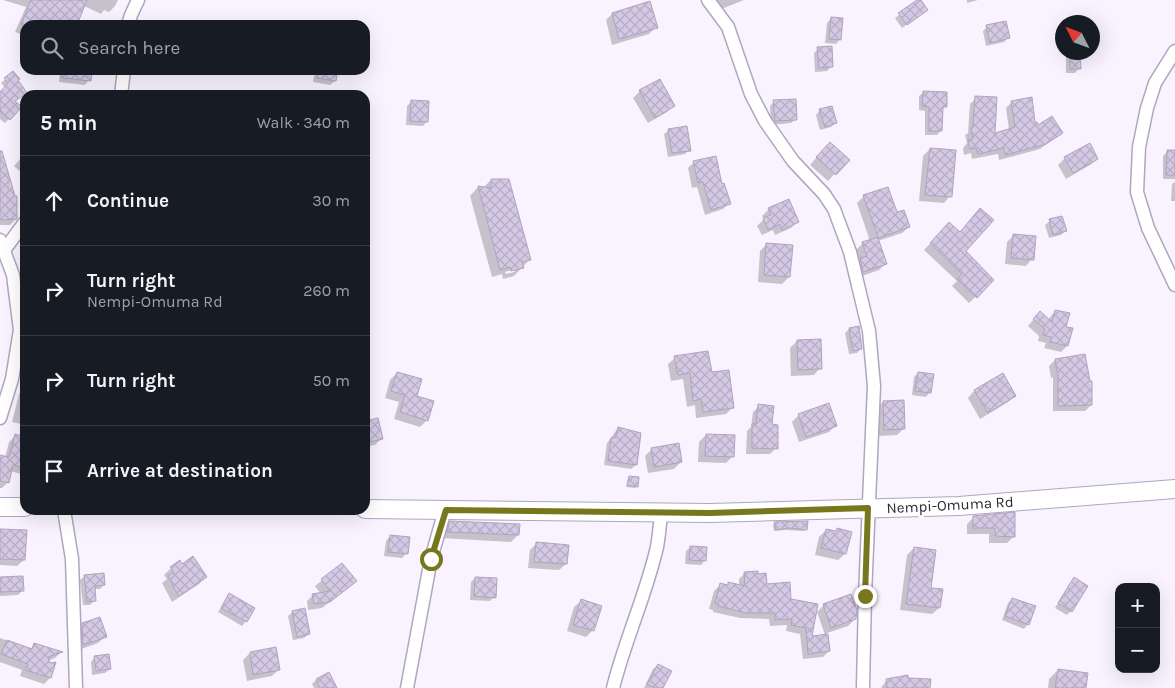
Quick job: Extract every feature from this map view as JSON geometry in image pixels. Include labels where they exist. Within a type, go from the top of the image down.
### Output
[{"type":"street","points":[[130,20],[138,0]]},
{"type":"street","points":[[708,0],[728,27],[758,108],[793,161],[828,200],[834,210],[850,252],[869,331],[874,386],[862,688]]},
{"type":"street","points":[[1175,50],[1155,84],[1146,108],[1139,147],[1137,192],[1148,228],[1175,285]]},
{"type":"street","points":[[122,90],[123,75]]},
{"type":"street","points":[[0,418],[12,379],[20,330],[13,275],[2,245],[20,227]]},
{"type":"street","name":"Nempi-Omuma Rd","points":[[370,509],[661,513],[959,506],[1175,489]]},
{"type":"street","points":[[0,508],[20,508]]},
{"type":"street","points":[[408,688],[431,559],[446,510]]},
{"type":"street","points":[[613,688],[657,546],[661,513]]},
{"type":"street","points":[[65,515],[72,559],[76,688]]},
{"type":"building","points":[[31,0],[87,0],[79,20],[23,20]]},
{"type":"building","points":[[917,0],[921,0],[928,10],[907,25],[898,13]]},
{"type":"building","points":[[650,1],[658,28],[619,39],[612,13]]},
{"type":"building","points":[[831,17],[843,18],[841,40],[829,39]]},
{"type":"building","points":[[1006,21],[1010,38],[990,43],[986,25]]},
{"type":"building","points":[[832,46],[833,67],[819,68],[817,47]]},
{"type":"building","points":[[1070,60],[1080,60],[1081,69],[1070,69]]},
{"type":"building","points":[[13,71],[20,79],[18,80],[25,90],[20,90],[20,98],[15,101],[20,105],[20,109],[10,120],[0,111],[0,92],[8,83],[4,78]]},
{"type":"building","points":[[62,75],[92,75],[91,81],[62,78]]},
{"type":"building","points":[[317,75],[337,75],[336,81],[317,78]]},
{"type":"building","points":[[660,79],[675,106],[655,118],[639,90]]},
{"type":"building","points":[[923,91],[947,92],[947,107],[943,107],[942,131],[929,131],[929,107],[922,106]]},
{"type":"building","points":[[975,96],[997,97],[995,133],[1015,127],[1011,101],[1032,97],[1035,122],[1038,125],[1052,116],[1063,133],[1046,144],[1005,155],[1004,148],[978,154],[976,148],[970,149],[968,140],[973,139],[971,128],[973,127]]},
{"type":"building","points":[[796,99],[797,120],[775,121],[773,100]]},
{"type":"building","points":[[411,100],[429,101],[428,122],[410,121]]},
{"type":"building","points":[[832,106],[837,123],[825,127],[819,109]]},
{"type":"building","points":[[687,126],[691,151],[672,153],[668,129]]},
{"type":"building","points":[[830,142],[850,160],[836,175],[816,157]]},
{"type":"building","points":[[1090,143],[1098,159],[1073,173],[1064,157]]},
{"type":"building","points":[[930,148],[956,150],[952,197],[925,195]]},
{"type":"building","points":[[1167,150],[1175,150],[1175,175],[1166,175]]},
{"type":"building","points":[[0,151],[2,151],[15,196],[17,196],[17,219],[0,220]]},
{"type":"building","points":[[716,156],[722,184],[724,183],[731,204],[711,210],[703,182],[698,183],[693,161]]},
{"type":"building","points":[[491,179],[509,179],[531,260],[522,262],[524,268],[511,271],[510,267],[500,270],[478,186],[491,188]]},
{"type":"building","points":[[888,187],[897,212],[904,210],[910,227],[878,238],[887,264],[863,272],[860,258],[867,256],[862,242],[878,237],[863,195]]},
{"type":"building","points":[[789,199],[799,222],[782,230],[780,224],[768,230],[763,218],[771,215],[768,208]]},
{"type":"building","points":[[980,208],[994,220],[966,251],[994,280],[977,298],[957,279],[962,274],[930,243],[949,222],[960,232]]},
{"type":"building","points":[[1062,216],[1067,231],[1053,235],[1049,219]]},
{"type":"building","points":[[1013,234],[1036,236],[1034,260],[1011,258]]},
{"type":"building","points":[[766,243],[793,245],[790,277],[764,275]]},
{"type":"building","points":[[1055,310],[1070,313],[1066,327],[1073,328],[1068,346],[1050,342],[1051,337],[1043,335],[1045,329],[1033,319],[1040,311],[1052,322]]},
{"type":"building","points":[[859,326],[862,349],[853,351],[849,328]]},
{"type":"building","points":[[821,339],[822,369],[798,370],[797,340]]},
{"type":"building","points":[[708,351],[712,372],[729,370],[734,408],[703,412],[701,399],[693,401],[690,373],[678,375],[674,356]]},
{"type":"building","points":[[1085,354],[1090,381],[1092,381],[1092,405],[1058,406],[1058,372],[1055,359]]},
{"type":"building","points":[[397,372],[422,379],[417,396],[434,401],[428,421],[400,412],[405,395],[391,391]]},
{"type":"building","points":[[918,372],[934,374],[931,393],[915,391]]},
{"type":"building","points":[[1003,373],[1016,396],[988,413],[974,390]]},
{"type":"building","points":[[904,400],[905,429],[884,430],[883,401]]},
{"type":"building","points":[[829,403],[837,426],[806,437],[798,414]]},
{"type":"building","points":[[758,404],[774,406],[772,424],[778,425],[778,449],[752,448],[752,424],[756,424]]},
{"type":"building","points":[[378,418],[383,439],[370,442],[370,420]]},
{"type":"building","points":[[618,427],[641,433],[637,465],[608,461],[611,438],[615,438]]},
{"type":"building","points":[[15,434],[20,436],[20,467],[13,465],[9,483],[0,481],[0,455],[9,457]]},
{"type":"building","points":[[706,434],[735,435],[734,457],[705,456]]},
{"type":"building","points":[[679,443],[682,462],[654,467],[651,448]]},
{"type":"building","points":[[629,476],[639,477],[638,487],[627,485]]},
{"type":"building","points":[[1015,512],[1015,537],[995,536],[995,528],[973,528],[973,516]]},
{"type":"building","points":[[450,521],[520,524],[519,535],[447,532]]},
{"type":"building","points":[[808,521],[807,530],[788,528],[776,530],[774,522]]},
{"type":"building","points":[[837,528],[852,532],[846,554],[821,548],[826,529],[836,531]]},
{"type":"building","points":[[0,529],[27,530],[25,560],[0,559]]},
{"type":"building","points":[[390,535],[410,537],[408,554],[388,552]]},
{"type":"building","points":[[536,542],[569,545],[567,564],[534,562]]},
{"type":"building","points":[[690,546],[707,547],[706,561],[689,560]]},
{"type":"building","points":[[914,547],[936,550],[931,588],[943,589],[940,608],[906,604]]},
{"type":"building","points":[[193,556],[207,577],[179,596],[168,576],[174,572],[170,567],[180,560],[182,564]]},
{"type":"building","points":[[342,563],[357,581],[330,602],[314,604],[312,594],[330,591],[321,579]]},
{"type":"building","points":[[758,571],[758,574],[766,573],[767,584],[790,582],[791,599],[818,604],[812,636],[828,634],[830,651],[808,654],[806,628],[791,625],[792,619],[775,620],[775,613],[746,613],[718,606],[719,604],[715,603],[720,583],[728,585],[728,582],[745,586],[744,572]]},
{"type":"building","points":[[104,573],[105,585],[95,586],[96,601],[87,602],[84,575]]},
{"type":"building","points":[[23,576],[24,591],[0,592],[0,577]]},
{"type":"building","points":[[475,577],[497,578],[496,598],[474,596]]},
{"type":"building","points":[[1074,577],[1088,586],[1072,612],[1058,603]]},
{"type":"building","points":[[229,593],[255,608],[247,622],[221,608]]},
{"type":"building","points":[[851,594],[857,610],[856,619],[831,628],[823,604]]},
{"type":"building","points":[[1012,598],[1036,606],[1029,625],[1005,616]]},
{"type":"building","points":[[581,599],[602,606],[594,631],[573,625]]},
{"type":"building","points":[[305,608],[310,634],[297,637],[292,611]]},
{"type":"building","points":[[100,617],[107,637],[83,645],[82,623]]},
{"type":"building","points":[[7,640],[32,649],[34,643],[63,652],[48,657],[50,663],[56,662],[51,678],[25,670],[28,664],[1,654]]},
{"type":"building","points":[[276,647],[280,670],[253,675],[250,652]]},
{"type":"building","points":[[109,654],[111,669],[96,671],[94,656]]},
{"type":"building","points":[[658,664],[672,671],[663,688],[655,688],[647,684]]},
{"type":"building","points":[[1058,669],[1088,673],[1086,688],[1055,688]]},
{"type":"building","points":[[329,672],[337,688],[320,688],[316,679]]},
{"type":"building","points":[[908,675],[908,678],[931,679],[930,688],[887,688],[886,679]]},
{"type":"route","points":[[431,559],[446,510],[710,513],[868,508],[865,596]]}]
